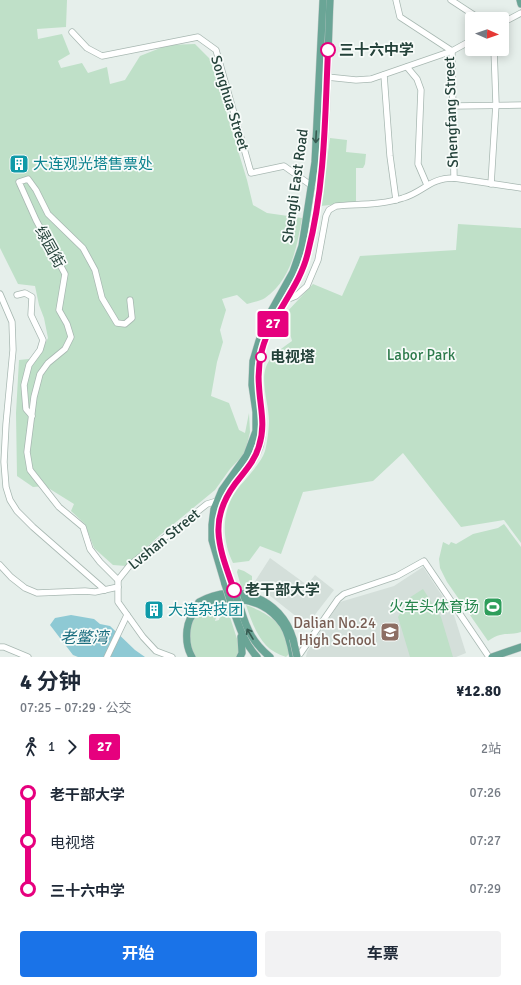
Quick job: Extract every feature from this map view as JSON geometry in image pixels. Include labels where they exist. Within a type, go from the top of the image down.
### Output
[{"type":"main road","name":"Shengli East Road","points":[[254,657],[241,633],[237,609],[212,540],[212,525],[214,510],[222,490],[247,455],[256,431],[256,412],[252,385],[253,361],[269,315],[293,272],[302,246],[312,186],[323,0]]},
{"type":"main road","points":[[229,584],[218,534],[221,510],[228,494],[254,458],[260,446],[263,423],[259,386],[262,351],[274,321],[303,268],[308,254],[312,233],[323,160],[330,0]]},
{"type":"main road","points":[[520,0],[521,4]]},
{"type":"main road","points":[[187,657],[183,642],[183,634],[187,617],[198,602],[217,594],[240,593],[263,599],[280,614],[287,623],[296,656]]},
{"type":"main road","points":[[192,657],[186,638],[188,626],[192,616],[199,607],[204,603],[214,600],[242,600],[263,606],[283,625],[291,640]]},
{"type":"main road","name":"Shengli East Road","points":[[237,609],[251,637],[269,656]]},
{"type":"main road","points":[[240,657],[242,653],[241,633]]},
{"type":"main road","points":[[491,657],[521,647]]},
{"type":"street","name":"Shengfang Street","points":[[396,0],[400,17],[452,51],[454,178]]},
{"type":"street","points":[[451,0],[469,12]]},
{"type":"street","points":[[509,19],[521,13]]},
{"type":"street","name":"Songhua Street","points":[[72,32],[86,48],[102,56],[198,37],[216,50],[251,173],[284,166],[312,186]]},
{"type":"street","points":[[327,77],[363,80],[371,79],[452,51],[465,44]]},
{"type":"street","points":[[491,184],[496,104],[494,56]]},
{"type":"street","points":[[407,67],[418,79],[421,90],[418,164],[427,185]]},
{"type":"street","points":[[384,75],[390,156],[396,200]]},
{"type":"street","points":[[453,106],[496,104],[521,105]]},
{"type":"street","points":[[286,300],[296,296],[307,286],[318,260],[328,210],[336,206],[387,202],[405,198],[427,185],[443,178],[454,178],[521,188]]},
{"type":"street","name":"绿园街","points":[[118,580],[100,562],[90,549],[83,527],[58,507],[30,470],[27,452],[34,397],[40,374],[48,363],[65,349],[71,337],[67,324],[59,310],[65,274],[36,220],[19,182],[28,179],[36,190],[48,214],[83,248],[96,270],[102,298],[117,323],[125,324],[132,318],[130,300]]},
{"type":"street","points":[[16,295],[25,293],[32,297],[31,315],[43,340],[40,350],[29,365],[24,385],[26,409],[32,416]]},
{"type":"street","points":[[0,294],[12,322],[13,350],[4,462],[6,487],[10,500],[17,511],[33,527],[105,590]]},
{"type":"street","name":"Lvshan Street","points":[[172,657],[156,651],[143,637],[118,602],[118,580],[130,565],[207,504],[217,501]]},
{"type":"street","points":[[296,656],[338,599],[344,594],[397,576],[424,561],[491,657]]},
{"type":"street","points":[[0,565],[11,577],[25,588],[37,593],[105,590],[118,587]]},
{"type":"street","points":[[107,657],[128,616]]},
{"type":"street","points":[[0,646],[28,657]]},
{"type":"shaded area","name":"老干部大学","points":[[270,558],[307,585],[315,575],[334,590],[307,625],[254,583]]},
{"type":"shaded area","name":"Dalian No.24 High School","points":[[423,567],[453,612],[466,653],[456,657],[306,657],[307,652],[340,602],[394,586]]},
{"type":"green space","points":[[0,0],[67,0],[66,27],[37,29],[38,39],[62,34],[70,54],[58,61],[61,68],[82,63],[88,73],[107,67],[110,84],[125,80],[140,56],[168,45],[195,44],[210,59],[247,180],[253,205],[267,213],[302,218],[298,240],[291,262],[287,272],[274,291],[259,301],[247,304],[237,295],[222,299],[226,310],[220,330],[223,342],[217,362],[211,396],[229,403],[239,430],[245,433],[249,413],[250,432],[245,453],[230,469],[215,490],[159,536],[126,566],[113,565],[94,548],[85,524],[71,511],[74,504],[45,486],[33,487],[17,476],[16,413],[19,360],[38,358],[48,338],[35,286],[18,284],[0,248]]},
{"type":"green space","points":[[330,138],[347,140],[346,152],[366,154],[363,168],[356,168],[356,202],[321,206]]},
{"type":"green space","name":"Labor Park","points":[[458,224],[521,228],[521,543],[504,520],[461,527],[403,453],[373,481],[303,492],[281,554],[260,546],[249,561],[233,563],[229,554],[225,536],[226,517],[231,499],[256,466],[265,451],[268,436],[269,414],[264,375],[271,358],[292,341],[285,314],[313,284],[342,296],[360,256],[456,250]]},
{"type":"green space","name":"火车头体育场","points":[[504,524],[521,547],[521,632],[497,636],[488,641],[447,582],[440,568],[439,559],[443,542],[449,545],[451,542],[456,544],[473,534],[498,528]]},
{"type":"green space","points":[[238,569],[252,576],[252,584],[257,588],[257,593],[251,590],[242,590],[237,572]]},
{"type":"green space","points":[[423,589],[441,617],[453,657],[410,657],[398,617],[409,598]]},
{"type":"green space","points":[[220,604],[215,621],[219,620],[222,609],[228,611],[240,648],[236,657],[195,657],[189,644],[193,621],[204,608]]},
{"type":"green space","points":[[246,605],[259,610],[272,618],[282,628],[289,643],[289,654],[286,657],[277,654],[264,644],[252,622]]},
{"type":"water","name":"老鳖湾","points":[[71,615],[94,619],[100,624],[110,626],[135,650],[145,657],[78,657],[73,655],[50,625],[55,618]]},
{"type":"bus line","name":"27","points":[[234,590],[218,534],[221,510],[228,494],[246,470],[260,446],[263,430],[263,414],[259,386],[262,351],[265,341],[303,268],[308,254],[323,160],[328,50]]},
{"type":"place","name":"三十六中学","points":[[328,50]]},
{"type":"place","name":"大连观光塔售票处","points":[[19,164]]},
{"type":"place","name":"电视塔","points":[[261,357]]},
{"type":"place","name":"老干部大学","points":[[234,590]]},
{"type":"place","name":"火车头体育场","points":[[493,607]]},
{"type":"place","name":"大连杂技团","points":[[154,610]]},
{"type":"place","name":"Dalian No.24 High School","points":[[390,632]]}]
